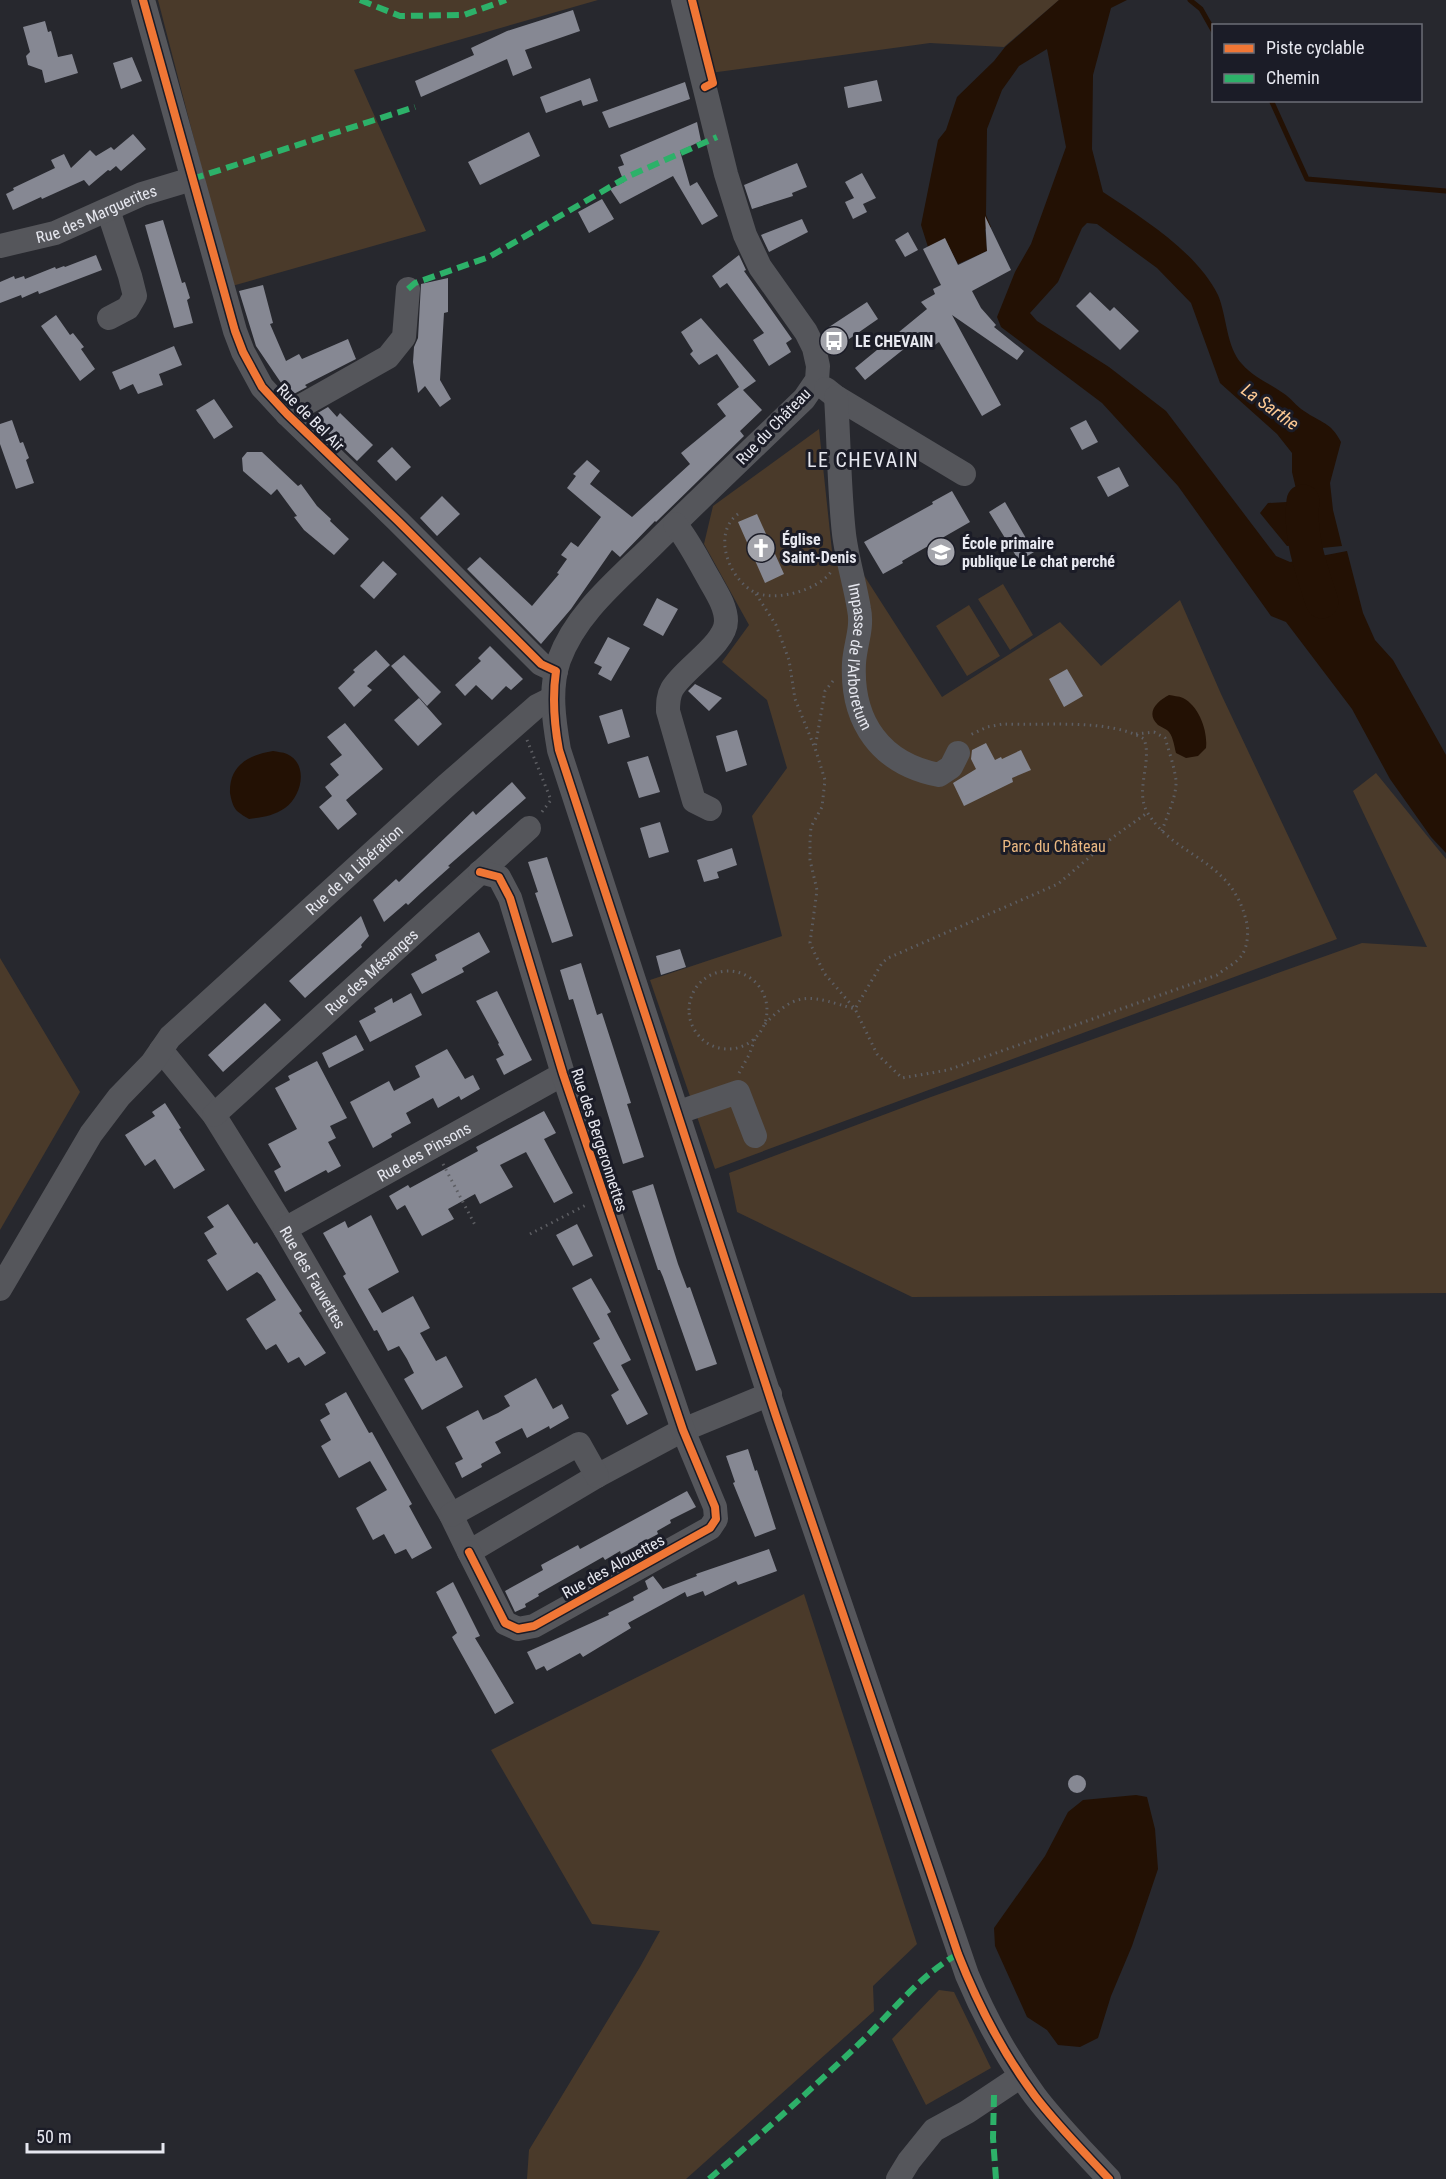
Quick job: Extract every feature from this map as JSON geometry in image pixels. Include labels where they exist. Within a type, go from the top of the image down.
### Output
[{"type":"street","name":"Rue de Bel Air","points":[[143,0],[243,352],[262,387],[286,414],[398,521],[541,664],[556,671]]},
{"type":"street","name":"Rue du Château","points":[[682,0],[726,174],[745,235],[760,267],[806,332],[814,348],[818,366],[817,380],[804,399],[612,585],[582,620],[567,644],[556,671],[554,718],[559,750],[770,1394],[958,1954],[982,2011],[1001,2046],[1042,2104],[1109,2179]]},
{"type":"street","name":"Rue des Marguerites","points":[[0,246],[55,233],[142,194],[192,179]]},
{"type":"street","points":[[108,210],[135,296],[128,308],[109,318]]},
{"type":"street","points":[[286,414],[388,357],[404,337],[408,289]]},
{"type":"street","points":[[817,380],[836,397],[964,474]]},
{"type":"street","name":"Impasse de l'Arboretum","points":[[836,397],[845,541],[860,612],[860,635],[854,662],[854,681],[858,703],[876,742],[893,757],[920,771],[939,774],[951,767],[958,753]]},
{"type":"street","points":[[675,524],[685,537],[718,596],[726,619],[723,633],[679,680],[668,700],[668,711],[694,801],[710,809]]},
{"type":"street","name":"Rue de la Libération","points":[[0,1289],[91,1134],[119,1097],[152,1064],[170,1037],[519,721],[537,706],[554,698]]},
{"type":"street","name":"Rue des Mésanges","points":[[214,1115],[529,828]]},
{"type":"street","name":"Rue des Bergeronnettes","points":[[480,872],[498,877],[510,898],[563,1074],[683,1430]]},
{"type":"street","name":"Rue des Fauvettes","points":[[161,1050],[214,1115],[285,1229],[451,1515],[469,1552]]},
{"type":"street","name":"Rue des Pinsons","points":[[285,1229],[563,1074]]},
{"type":"street","points":[[679,1112],[738,1092],[755,1136]]},
{"type":"street","points":[[469,1552],[597,1476],[683,1430],[770,1394]]},
{"type":"street","name":"Rue des Alouettes","points":[[469,1552],[505,1623],[518,1629],[534,1626],[710,1528],[716,1519],[715,1507],[683,1430]]},
{"type":"street","points":[[451,1515],[579,1444],[597,1476]]},
{"type":"street","points":[[898,2179],[934,2130],[967,2112],[1022,2076]]},
{"type":"path","points":[[738,514],[729,521],[724,536],[726,552],[741,583],[756,593],[776,626],[786,652],[795,699],[825,780],[822,807],[811,827],[810,860],[817,890],[810,943],[824,973],[855,1010],[876,1054],[902,1078],[948,1070],[1217,975],[1242,955],[1249,930],[1243,909],[1234,892],[1221,874],[1162,831],[1147,813],[1143,793],[1147,747],[1144,739],[1136,734],[1104,726],[1003,724],[987,727],[970,735],[958,753]]},
{"type":"path","points":[[756,593],[776,595],[794,593],[813,587],[827,577],[839,562],[845,541]]},
{"type":"path","points":[[815,748],[825,691],[845,666],[854,662]]},
{"type":"path","points":[[519,721],[551,800],[529,828]]},
{"type":"path","points":[[1136,734],[1154,732],[1165,738],[1170,754],[1176,782],[1162,831]]},
{"type":"path","points":[[855,1010],[882,963],[888,958],[1058,884],[1112,838],[1147,813]]},
{"type":"path","points":[[755,1039],[745,1046],[733,1049],[708,1044],[698,1035],[689,1012],[696,987],[705,978],[717,972],[743,973],[754,980],[762,990],[767,1003],[765,1024]]},
{"type":"path","points":[[738,1092],[736,1085],[738,1073],[755,1039],[776,1012],[796,999],[812,997],[855,1010]]},
{"type":"path","points":[[433,1147],[475,1225]]},
{"type":"path","points":[[530,1234],[604,1195]]},
{"type":"green space","points":[[158,0],[598,0],[354,70],[426,231],[232,286]]},
{"type":"green space","points":[[696,0],[1059,0],[1004,47],[930,43],[710,73]]},
{"type":"green space","name":"Parc du Château","points":[[819,429],[832,551],[865,577],[942,697],[1060,622],[1101,666],[1180,600],[1221,694],[1337,939],[715,1169],[650,980],[782,936],[752,816],[787,768],[767,700],[722,662],[749,625],[704,544],[713,506]]},
{"type":"green space","points":[[1003,584],[1033,635],[1010,650],[978,599]]},
{"type":"green space","points":[[969,605],[1000,656],[967,676],[936,626]]},
{"type":"green space","points":[[1376,773],[1446,859],[1446,1293],[912,1297],[737,1212],[729,1173],[931,1097],[1362,943],[1427,947],[1353,791]]},
{"type":"green space","points":[[0,958],[80,1092],[0,1230]]},
{"type":"green space","points":[[804,1594],[917,1944],[873,1986],[874,2011],[686,2179],[527,2179],[529,2150],[660,1931],[592,1924],[491,1750]]},
{"type":"green space","points":[[939,1990],[954,1992],[991,2068],[926,2105],[892,2039]]},
{"type":"water","points":[[1059,0],[1127,0],[1111,8],[1093,75],[1092,149],[1103,192],[1167,237],[1197,264],[1218,295],[1233,349],[1246,369],[1286,395],[1337,435],[1341,442],[1330,483],[1333,510],[1342,546],[1322,548],[1320,542],[1287,546],[1260,513],[1268,503],[1287,502],[1297,493],[1292,472],[1292,453],[1277,434],[1220,383],[1191,303],[1157,268],[1097,224],[1087,223],[1082,228],[1058,282],[1030,313],[1037,321],[1109,367],[1166,411],[1276,556],[1290,562],[1347,551],[1363,613],[1375,640],[1393,660],[1446,755],[1446,853],[1431,837],[1390,779],[1352,709],[1286,622],[1271,616],[1178,486],[1102,403],[1001,327],[997,317],[1015,272],[1031,244],[1066,147],[1047,49],[1019,66],[1002,90],[987,129],[986,215],[991,227],[985,229],[987,251],[958,264],[945,239],[928,247],[921,225],[938,140],[946,130],[957,97],[1005,47]]},
{"type":"water","points":[[1169,695],[1181,697],[1189,702],[1198,713],[1206,734],[1206,748],[1198,756],[1186,758],[1176,753],[1169,732],[1154,721],[1154,708]]},
{"type":"water","points":[[273,751],[282,752],[294,759],[301,772],[299,788],[291,803],[281,811],[249,819],[237,811],[232,803],[230,793],[233,776],[242,763],[248,759]]},
{"type":"water","points":[[1136,1795],[1147,1797],[1155,1829],[1158,1869],[1132,1946],[1111,1996],[1098,2038],[1080,2047],[1058,2045],[1047,2030],[1027,2017],[995,1946],[994,1928],[1045,1856],[1068,1812],[1083,1800]]},
{"type":"building","points":[[573,10],[580,31],[525,50],[532,68],[513,76],[507,59],[421,97],[415,81],[474,55],[471,48],[507,31]]},
{"type":"building","points":[[45,21],[48,32],[51,31],[58,57],[72,54],[78,73],[45,83],[42,70],[28,65],[26,56],[30,52],[23,27]]},
{"type":"building","points":[[132,57],[142,81],[121,89],[113,63]]},
{"type":"building","points":[[590,78],[598,101],[583,106],[581,100],[546,113],[540,97]]},
{"type":"building","points":[[877,80],[882,101],[848,108],[844,87]]},
{"type":"building","points":[[685,82],[690,99],[609,128],[602,112]]},
{"type":"building","points":[[697,122],[701,141],[680,151],[690,186],[697,182],[718,216],[702,225],[673,176],[620,204],[610,189],[624,182],[618,167],[624,165],[620,155]]},
{"type":"building","points":[[529,132],[540,156],[480,185],[468,162]]},
{"type":"building","points":[[133,134],[146,149],[121,171],[116,166],[89,186],[84,180],[13,210],[6,194],[14,190],[13,188],[55,168],[51,160],[64,154],[71,168],[90,150],[96,156],[111,147],[114,150]]},
{"type":"building","points":[[797,163],[807,187],[792,193],[793,196],[752,209],[744,185]]},
{"type":"building","points":[[862,173],[876,198],[863,204],[867,212],[853,219],[845,202],[854,198],[845,182]]},
{"type":"building","points":[[602,199],[614,219],[589,233],[578,212]]},
{"type":"building","points":[[985,216],[1011,270],[972,291],[981,308],[996,325],[994,327],[1024,351],[1017,360],[952,315],[1001,405],[982,416],[939,342],[932,347],[924,333],[865,380],[855,368],[927,309],[921,302],[935,294],[933,289],[941,285],[923,249],[945,238],[958,265],[987,251]]},
{"type":"building","points":[[802,219],[808,232],[769,252],[761,235]]},
{"type":"building","points":[[163,220],[182,283],[185,282],[190,298],[187,300],[193,323],[174,328],[145,225]]},
{"type":"building","points":[[908,232],[918,250],[905,257],[895,240]]},
{"type":"building","points":[[96,255],[102,270],[39,294],[38,291],[22,298],[21,295],[0,303],[0,282],[14,276],[15,279],[24,276],[25,279]]},
{"type":"building","points":[[739,255],[746,270],[744,271],[792,339],[786,343],[791,352],[769,366],[753,340],[764,333],[727,283],[720,288],[712,276]]},
{"type":"building","points":[[448,278],[448,312],[444,313],[440,380],[451,399],[440,407],[425,386],[418,393],[413,362],[414,347],[418,338],[421,284]]},
{"type":"building","points":[[263,285],[273,323],[270,324],[286,361],[299,354],[302,359],[348,339],[356,359],[305,385],[307,387],[290,396],[256,346],[239,291]]},
{"type":"building","points":[[1090,292],[1110,311],[1114,307],[1139,331],[1120,350],[1076,306]]},
{"type":"building","points":[[867,302],[878,319],[839,346],[826,329]]},
{"type":"building","points":[[56,315],[70,335],[73,333],[84,347],[81,349],[95,369],[80,381],[41,326]]},
{"type":"building","points":[[701,318],[756,381],[743,390],[762,410],[740,431],[744,436],[620,557],[612,550],[571,609],[541,644],[467,569],[480,557],[532,606],[559,574],[557,573],[567,559],[561,555],[571,542],[578,547],[601,517],[567,488],[576,476],[573,474],[587,460],[600,471],[590,484],[632,517],[690,464],[681,453],[726,416],[717,404],[739,387],[717,354],[699,365],[690,354],[693,351],[681,332]]},
{"type":"building","points":[[174,346],[182,365],[159,374],[163,385],[138,394],[133,384],[120,390],[112,372]]},
{"type":"building","points":[[214,399],[233,427],[214,439],[196,410]]},
{"type":"building","points":[[328,407],[337,417],[340,413],[373,445],[357,461],[311,417]]},
{"type":"building","points":[[12,420],[20,443],[23,442],[29,458],[26,460],[34,483],[16,489],[0,444],[0,424]]},
{"type":"building","points":[[1086,420],[1098,442],[1082,450],[1070,428]]},
{"type":"building","points":[[392,447],[411,467],[396,481],[377,461]]},
{"type":"building","points":[[247,452],[262,452],[298,486],[301,484],[317,506],[331,519],[330,521],[349,539],[334,555],[304,530],[294,517],[297,516],[277,489],[271,495],[243,471],[242,458]]},
{"type":"building","points":[[1119,467],[1129,486],[1108,497],[1097,477]]},
{"type":"building","points":[[952,491],[970,522],[883,574],[864,542]]},
{"type":"building","points":[[442,496],[460,514],[437,536],[420,518]]},
{"type":"building","points":[[1005,502],[1034,552],[1019,561],[989,512]]},
{"type":"building","name":"Église Saint-Denis","points":[[757,514],[784,574],[765,583],[738,522]]},
{"type":"building","points":[[383,561],[397,574],[374,599],[360,586]]},
{"type":"building","points":[[657,598],[678,609],[663,636],[643,625]]},
{"type":"building","points":[[608,637],[630,648],[611,681],[598,674],[602,667],[594,663]]},
{"type":"building","points":[[490,646],[523,679],[511,690],[506,686],[492,700],[476,685],[465,696],[455,685],[481,661],[478,658]]},
{"type":"building","points":[[376,650],[390,665],[367,686],[372,690],[354,707],[338,688],[355,672],[353,670]]},
{"type":"building","points":[[404,655],[441,692],[427,706],[391,666]]},
{"type":"building","points":[[1067,669],[1083,696],[1064,707],[1049,679]]},
{"type":"building","points":[[695,684],[722,698],[709,711],[688,691]]},
{"type":"building","points":[[419,698],[442,724],[418,746],[394,720]]},
{"type":"building","points":[[622,709],[630,737],[608,744],[599,716]]},
{"type":"building","points":[[345,723],[383,769],[346,800],[357,814],[338,830],[319,807],[332,796],[325,787],[339,775],[330,764],[342,755],[327,737]]},
{"type":"building","points":[[737,730],[747,765],[726,772],[716,736]]},
{"type":"building","points":[[986,743],[995,760],[1021,750],[1031,770],[1012,778],[1013,782],[964,806],[953,783],[976,769],[971,759],[972,750]]},
{"type":"building","points":[[648,756],[660,792],[639,798],[627,762]]},
{"type":"building","points":[[512,782],[526,798],[448,866],[450,867],[408,905],[406,903],[384,922],[373,900],[396,879],[399,882],[473,811],[476,815]]},
{"type":"building","points":[[660,822],[669,852],[649,858],[640,828]]},
{"type":"building","points":[[732,848],[737,865],[717,872],[719,878],[704,882],[697,860]]},
{"type":"building","points":[[547,857],[573,936],[552,943],[535,893],[538,892],[528,862]]},
{"type":"building","points":[[361,916],[369,936],[361,945],[362,947],[305,998],[289,981]]},
{"type":"building","points":[[479,932],[490,952],[462,968],[464,972],[422,994],[411,974],[437,960],[435,955]]},
{"type":"building","points":[[680,949],[686,967],[661,975],[656,956]]},
{"type":"building","points":[[581,963],[597,1015],[602,1013],[631,1103],[627,1104],[644,1157],[623,1164],[573,999],[569,1000],[560,970]]},
{"type":"building","points":[[497,991],[532,1060],[504,1075],[496,1059],[504,1055],[476,1001]]},
{"type":"building","points":[[411,993],[422,1015],[370,1042],[359,1021],[376,1012],[374,1008],[392,998],[393,1003]]},
{"type":"building","points":[[265,1003],[281,1020],[223,1072],[208,1055]]},
{"type":"building","points":[[356,1035],[364,1050],[329,1068],[322,1053]]},
{"type":"building","points":[[447,1049],[465,1079],[473,1075],[480,1089],[461,1100],[459,1096],[438,1108],[433,1098],[406,1113],[411,1123],[391,1134],[392,1137],[373,1148],[350,1102],[389,1081],[394,1091],[420,1077],[415,1066]]},
{"type":"building","points":[[317,1061],[347,1118],[330,1126],[336,1138],[328,1142],[341,1166],[328,1173],[326,1170],[285,1192],[274,1171],[281,1167],[268,1144],[297,1129],[275,1088],[290,1080],[288,1076]]},
{"type":"building","points":[[165,1103],[205,1170],[174,1189],[155,1159],[145,1166],[125,1135],[155,1116],[152,1112]]},
{"type":"building","points":[[544,1111],[556,1133],[544,1139],[573,1193],[554,1203],[526,1152],[500,1165],[513,1187],[480,1204],[475,1194],[448,1209],[454,1219],[422,1236],[405,1205],[397,1210],[389,1196],[408,1185],[410,1188],[478,1151],[476,1147]]},
{"type":"building","points":[[653,1184],[678,1264],[687,1288],[690,1287],[717,1364],[696,1371],[663,1277],[658,1270],[632,1191]]},
{"type":"building","points":[[228,1204],[254,1244],[257,1242],[302,1311],[299,1313],[326,1353],[305,1366],[299,1357],[288,1363],[276,1344],[266,1350],[246,1319],[276,1300],[261,1275],[257,1272],[227,1291],[207,1260],[217,1254],[204,1233],[214,1227],[207,1217]]},
{"type":"building","points":[[371,1215],[399,1272],[368,1289],[382,1313],[413,1296],[430,1328],[420,1333],[436,1361],[446,1356],[463,1387],[422,1410],[404,1379],[414,1373],[407,1359],[399,1346],[388,1351],[377,1330],[374,1331],[343,1276],[346,1274],[323,1233],[345,1221],[348,1228]]},
{"type":"building","points":[[577,1224],[593,1256],[573,1266],[556,1235]]},
{"type":"building","points":[[591,1278],[611,1312],[607,1314],[631,1360],[621,1365],[648,1414],[627,1425],[611,1395],[619,1390],[593,1343],[600,1339],[572,1288]]},
{"type":"building","points":[[536,1378],[553,1409],[562,1404],[569,1418],[527,1438],[522,1428],[495,1442],[501,1453],[462,1478],[455,1463],[463,1459],[446,1427],[478,1410],[483,1420],[498,1413],[510,1406],[504,1396]]},
{"type":"building","points":[[346,1392],[369,1433],[372,1432],[412,1504],[409,1506],[432,1548],[412,1559],[406,1549],[395,1554],[384,1534],[373,1540],[356,1508],[387,1490],[370,1461],[339,1478],[321,1446],[331,1440],[320,1420],[330,1414],[325,1404]]},
{"type":"building","points":[[748,1449],[776,1529],[755,1537],[733,1483],[735,1482],[726,1456]]},
{"type":"building","points":[[687,1491],[696,1507],[670,1520],[671,1523],[657,1531],[658,1534],[621,1554],[620,1551],[605,1560],[603,1557],[538,1594],[539,1596],[525,1604],[526,1607],[515,1612],[505,1591],[543,1570],[541,1565],[578,1545],[580,1549]]},
{"type":"building","points":[[769,1549],[777,1571],[738,1585],[736,1581],[705,1596],[703,1591],[687,1597],[685,1592],[628,1623],[631,1628],[583,1657],[580,1653],[547,1671],[544,1666],[536,1670],[527,1652],[609,1615],[608,1613],[634,1600],[633,1597],[648,1589],[645,1581],[653,1576],[663,1589],[697,1576],[696,1574]]},
{"type":"building","points":[[453,1582],[480,1636],[475,1638],[514,1703],[495,1714],[452,1637],[457,1633],[436,1592]]},
{"type":"building","points":[[1073,1775],[1081,1775],[1086,1780],[1084,1791],[1073,1793],[1068,1788],[1068,1780]]},
{"type":"waterway","points":[[1190,0],[1201,9],[1212,28]]},
{"type":"waterway","points":[[1272,102],[1307,179],[1446,191]]},
{"type":"waterway","name":"La Sarthe","points":[[1303,501],[1304,540],[1322,602]]},
{"type":"marked path","points":[[360,0],[400,16],[464,15],[506,0]]},
{"type":"marked path","points":[[192,179],[415,107]]},
{"type":"marked path","points":[[408,289],[415,283],[489,257],[629,176],[717,137]]},
{"type":"marked path","points":[[709,2179],[842,2061],[918,1983],[958,1954]]},
{"type":"marked path","points":[[994,2095],[993,2138],[996,2179]]},
{"type":"cycle path","points":[[143,0],[235,331],[243,352],[262,387],[541,664],[556,671],[554,710],[559,750],[776,1416],[958,1954],[992,2028],[1023,2079],[1052,2117],[1109,2179]]},
{"type":"cycle path","points":[[692,0],[713,83],[705,87]]},
{"type":"cycle path","points":[[469,1552],[505,1623],[518,1629],[534,1626],[710,1528],[716,1519],[715,1507],[683,1430],[563,1074],[510,898],[499,877],[480,872]]},
{"type":"place","name":"LE CHEVAIN","points":[[834,341]]},
{"type":"place","name":"Église Saint-Denis","points":[[761,548]]},
{"type":"place","name":"École primaire publique Le chat perché","points":[[941,552]]},
{"type":"district","name":"LE CHEVAIN","points":[[863,460]]}]
